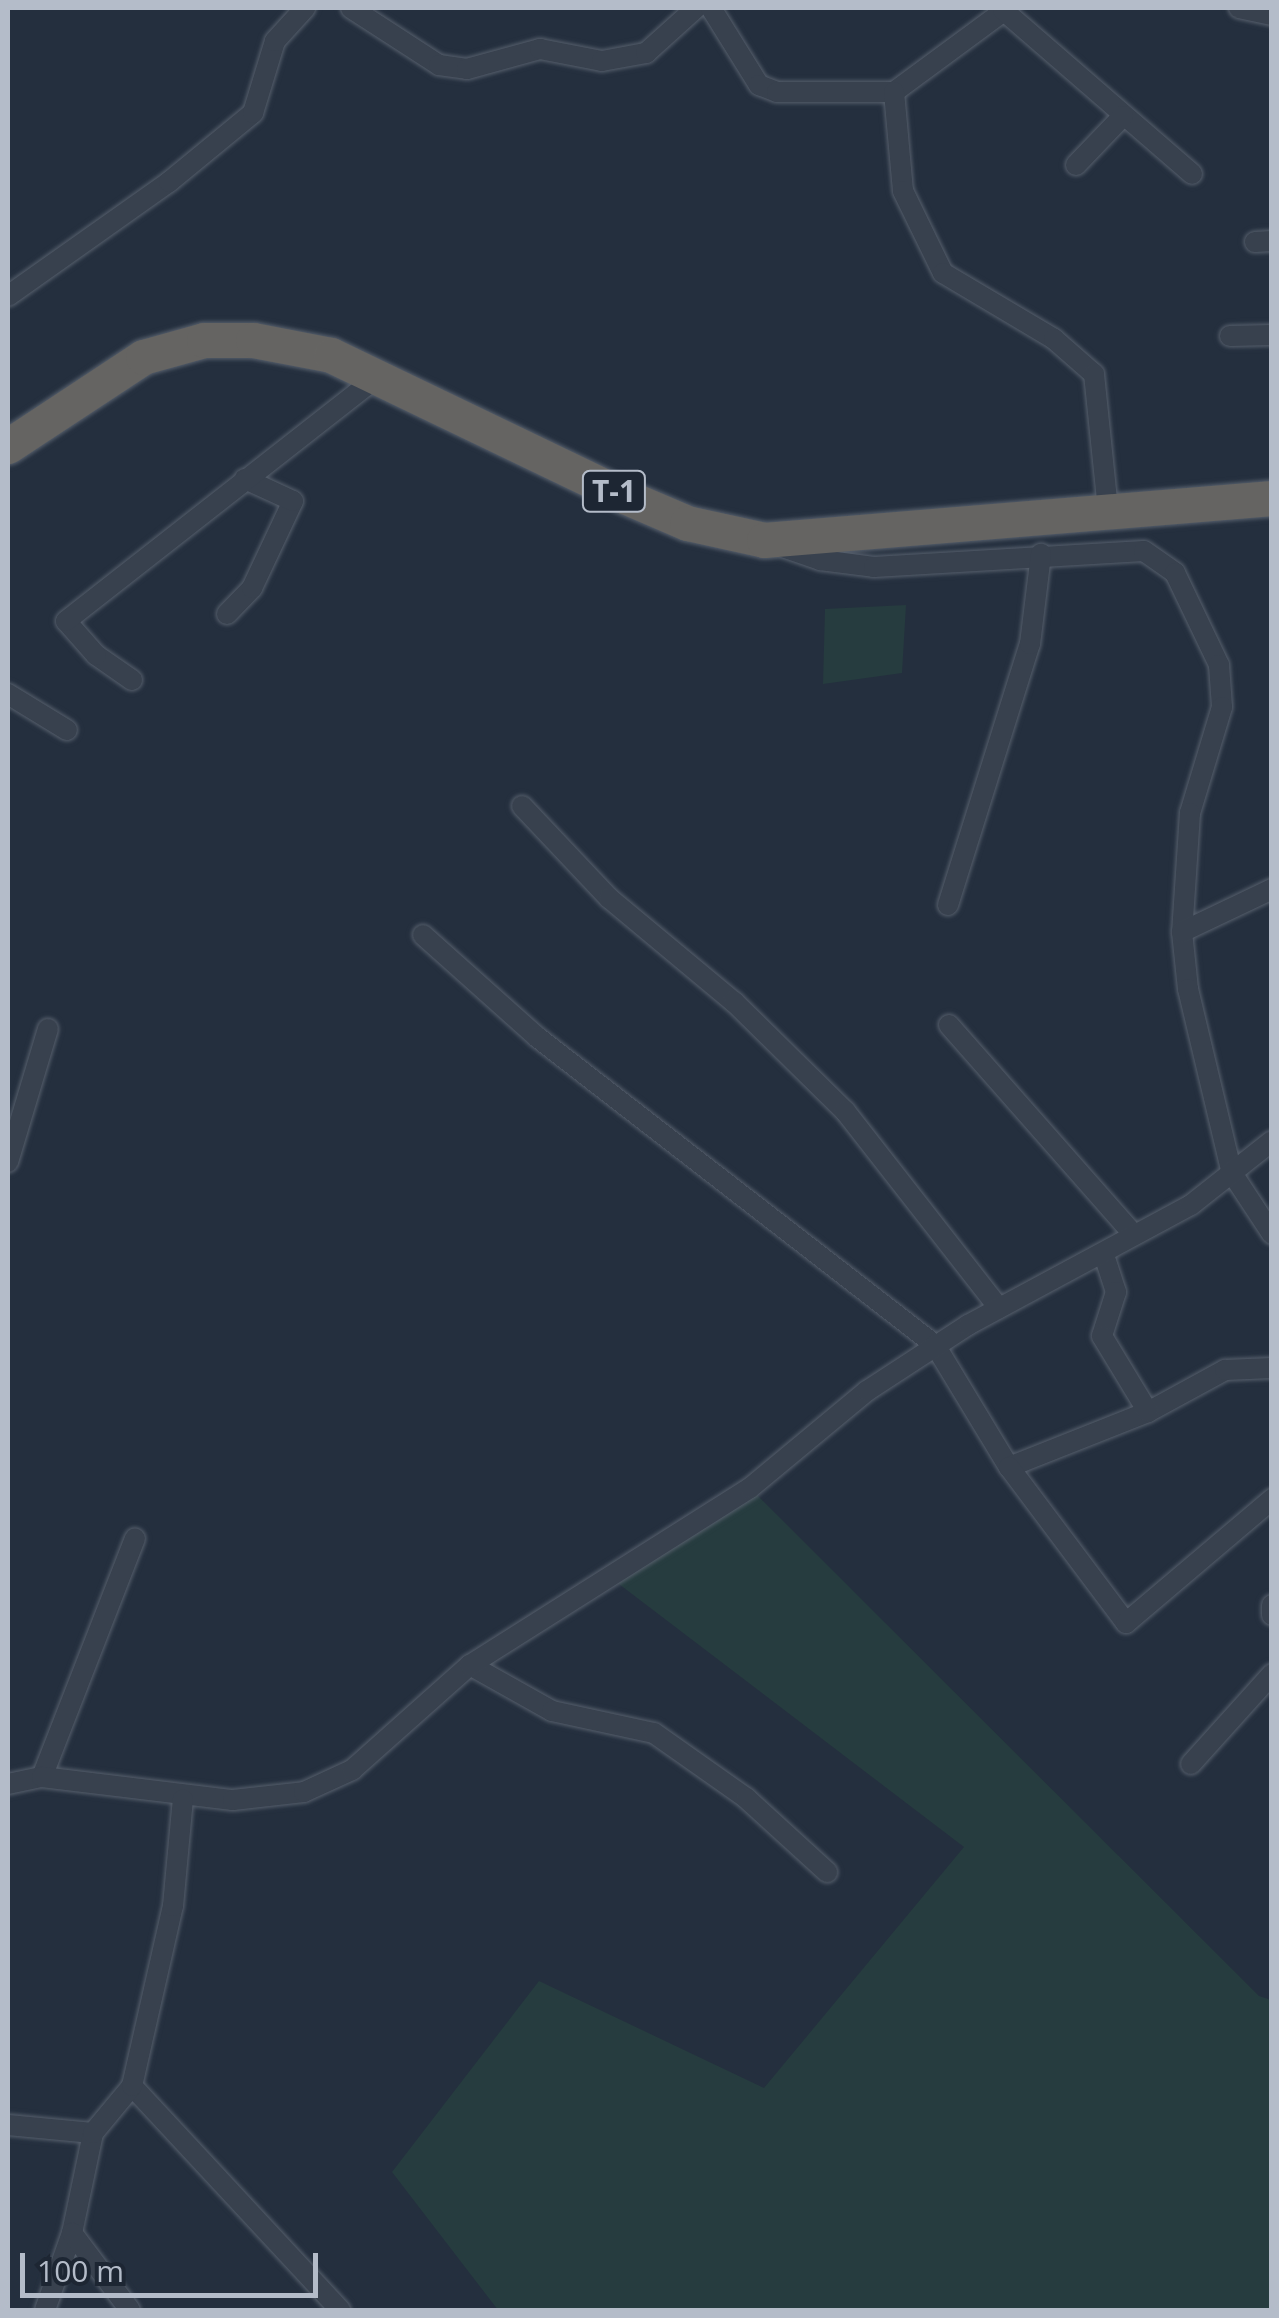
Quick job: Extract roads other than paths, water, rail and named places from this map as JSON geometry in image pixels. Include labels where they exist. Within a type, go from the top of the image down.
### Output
[{"type":"highway","name":"T-1","points":[[8,446],[121,368],[204,340],[295,344],[379,376],[687,523],[764,540],[1272,498]]},
{"type":"street","points":[[8,296],[169,182],[253,113],[275,41],[305,8]]},
{"type":"street","points":[[351,8],[439,65],[467,69],[540,49],[602,61],[646,53],[696,8]]},
{"type":"street","points":[[1239,8],[1272,15]]},
{"type":"street","points":[[719,10],[759,84],[777,92],[894,92],[1005,9],[1192,174]]},
{"type":"street","points":[[894,92],[904,191],[943,273],[1054,338],[1094,374],[1108,510]]},
{"type":"street","points":[[1076,165],[1123,116]]},
{"type":"street","points":[[1230,336],[1272,335]]},
{"type":"street","points":[[132,680],[96,654],[66,621],[379,376]]},
{"type":"street","points":[[228,614],[252,588],[294,501],[244,478]]},
{"type":"street","points":[[764,540],[820,560],[874,566],[1144,551],[1175,573],[1219,665],[1222,707],[1190,813],[1182,932],[1196,1039],[1232,1173],[1272,1234]]},
{"type":"street","points":[[948,905],[1025,661],[1041,554]]},
{"type":"street","points":[[8,694],[67,730]]},
{"type":"street","points":[[522,806],[609,898],[734,1002],[845,1111],[999,1308]]},
{"type":"street","points":[[1182,932],[1272,888]]},
{"type":"street","points":[[423,935],[562,1058],[935,1346],[1009,1467],[1126,1622],[1272,1499]]},
{"type":"street","points":[[948,1025],[1133,1234]]},
{"type":"street","points":[[8,1162],[48,1029]]},
{"type":"street","points":[[8,1784],[42,1777],[182,1799],[304,1792],[352,1770],[470,1665],[686,1532],[935,1346],[1191,1204],[1272,1140]]},
{"type":"street","points":[[1104,1255],[1116,1292],[1102,1336],[1148,1412]]},
{"type":"street","points":[[1009,1467],[1148,1412],[1224,1370],[1272,1368]]},
{"type":"street","points":[[42,1777],[135,1538]]},
{"type":"street","points":[[1272,1605],[1272,1616]]},
{"type":"street","points":[[470,1665],[552,1711],[654,1733],[746,1798],[827,1872]]},
{"type":"street","points":[[1191,1764],[1272,1674]]},
{"type":"street","points":[[45,2310],[72,2233],[93,2133],[132,2086],[173,1906],[182,1799]]},
{"type":"street","points":[[132,2086],[340,2310]]},
{"type":"street","points":[[8,2125],[93,2133]]},
{"type":"street","points":[[72,2233],[130,2310]]}]
